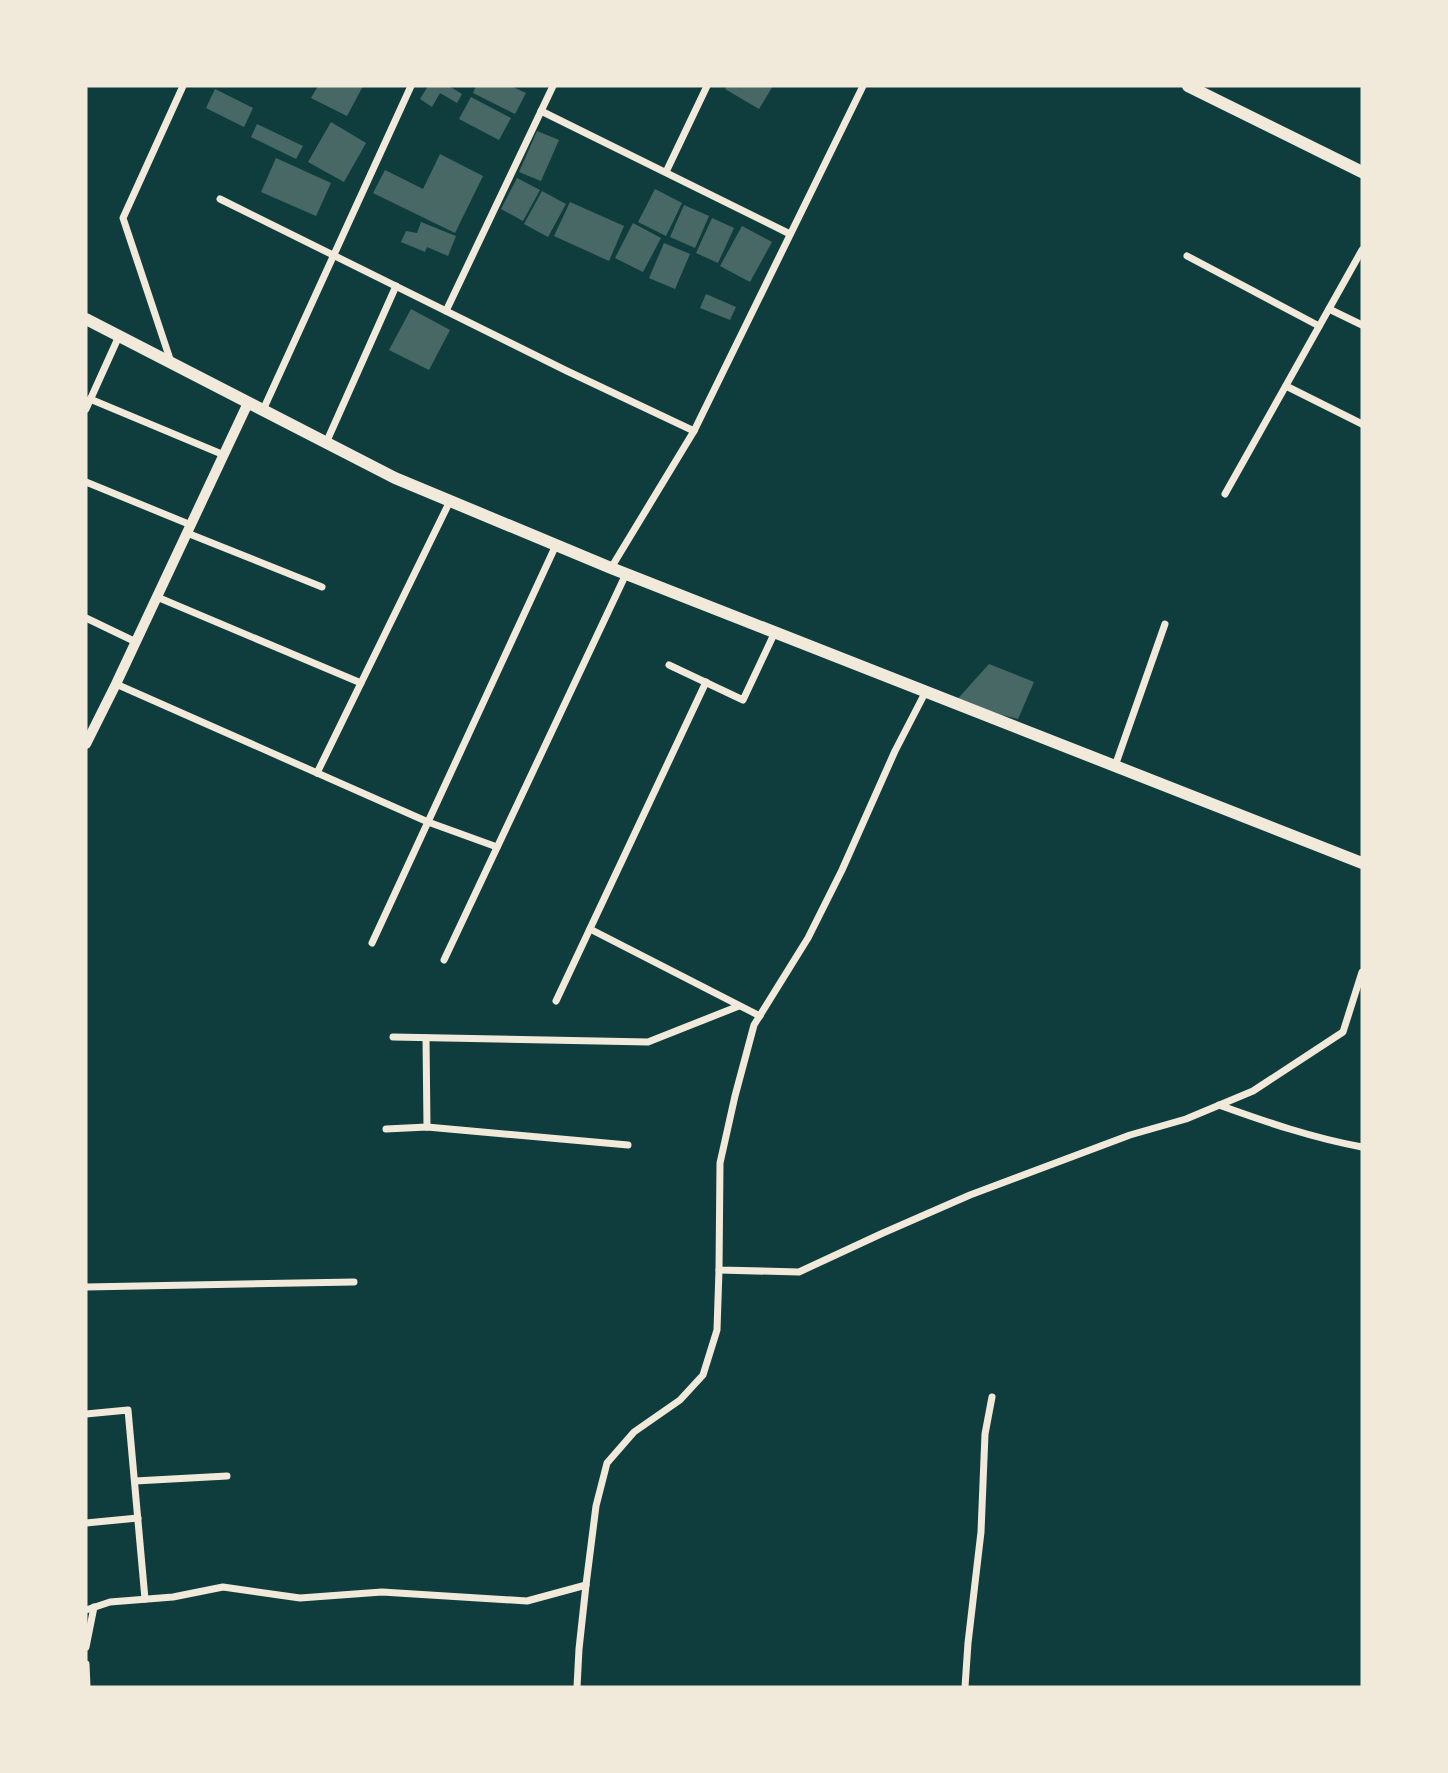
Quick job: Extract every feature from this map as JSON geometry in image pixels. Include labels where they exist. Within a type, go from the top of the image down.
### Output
[{"type":"main road","points":[[1188,86],[1362,172]]},
{"type":"main road","points":[[86,319],[395,478],[626,574],[1362,863]]},
{"type":"street","points":[[172,363],[123,218],[183,86]]},
{"type":"street","points":[[263,410],[411,86]]},
{"type":"street","points":[[446,311],[553,86]]},
{"type":"street","points":[[666,172],[707,86]]},
{"type":"street","points":[[611,568],[694,430],[863,86]]},
{"type":"street","points":[[541,111],[790,234]]},
{"type":"street","points":[[220,199],[567,371],[694,430]]},
{"type":"street","points":[[1225,494],[1362,250]]},
{"type":"street","points":[[1187,256],[1319,326]]},
{"type":"street","points":[[326,443],[396,286]]},
{"type":"street","points":[[1329,309],[1362,325]]},
{"type":"street","points":[[86,409],[119,336]]},
{"type":"street","points":[[1286,386],[1362,424]]},
{"type":"street","points":[[90,399],[224,455]]},
{"type":"street","points":[[86,744],[248,403]]},
{"type":"street","points":[[86,482],[322,587]]},
{"type":"street","points":[[317,773],[450,501]]},
{"type":"street","points":[[372,943],[556,545]]},
{"type":"street","points":[[444,960],[626,574]]},
{"type":"street","points":[[157,597],[361,683]]},
{"type":"street","points":[[86,618],[136,642]]},
{"type":"street","points":[[1115,766],[1165,624]]},
{"type":"street","points":[[669,665],[743,700],[775,632]]},
{"type":"street","points":[[556,1001],[706,682]]},
{"type":"street","points":[[116,684],[428,821],[497,847]]},
{"type":"street","points":[[577,1687],[596,1506],[607,1463],[634,1432],[680,1400],[703,1375],[717,1330],[720,1163],[754,1025],[808,938],[842,870],[895,751],[926,691]]},
{"type":"street","points":[[590,929],[760,1016]]},
{"type":"street","points":[[719,1270],[799,1272],[970,1195],[1130,1135],[1186,1119],[1253,1091],[1343,1032],[1362,972]]},
{"type":"street","points":[[393,1038],[648,1042],[739,1006]]},
{"type":"street","points":[[426,1038],[427,1127]]},
{"type":"street","points":[[1219,1105],[1284,1128],[1362,1147]]},
{"type":"street","points":[[386,1129],[427,1127],[628,1145]]},
{"type":"street","points":[[86,1287],[354,1282]]},
{"type":"street","points":[[965,1687],[981,1532],[985,1434],[992,1397]]},
{"type":"street","points":[[86,1415],[128,1410],[145,1599]]},
{"type":"street","points":[[135,1481],[227,1476]]},
{"type":"street","points":[[86,1523],[138,1518]]},
{"type":"street","points":[[86,1610],[110,1602],[173,1597],[223,1587],[300,1598],[382,1592],[527,1601],[586,1585]]},
{"type":"street","points":[[86,1647],[94,1607]]},
{"type":"street","points":[[86,1664],[87,1687]]},
{"type":"building","points":[[318,86],[363,86],[347,116],[311,98]]},
{"type":"building","points":[[428,86],[449,86],[462,94],[457,103],[440,93],[432,107],[420,99]]},
{"type":"building","points":[[476,86],[511,86],[526,93],[515,114],[473,93]]},
{"type":"building","points":[[727,86],[773,86],[759,109],[725,89]]},
{"type":"building","points":[[215,89],[253,108],[244,127],[206,108]]},
{"type":"building","points":[[471,97],[511,118],[499,140],[459,119]]},
{"type":"building","points":[[331,122],[366,143],[344,182],[308,162]]},
{"type":"building","points":[[257,124],[303,146],[296,159],[251,137]]},
{"type":"building","points":[[537,131],[559,140],[541,181],[519,172]]},
{"type":"building","points":[[440,154],[483,176],[455,233],[373,193],[385,170],[423,189]]},
{"type":"building","points":[[276,158],[331,183],[316,216],[261,192]]},
{"type":"building","points":[[517,178],[540,190],[523,221],[501,209]]},
{"type":"building","points":[[655,189],[682,203],[666,236],[638,222]]},
{"type":"building","points":[[542,191],[566,204],[548,237],[524,224]]},
{"type":"building","points":[[570,202],[624,226],[609,261],[554,236]]},
{"type":"building","points":[[684,205],[709,216],[695,248],[670,237]]},
{"type":"building","points":[[712,218],[734,228],[718,263],[696,253]]},
{"type":"building","points":[[421,222],[456,236],[448,256],[427,247],[425,252],[401,242],[406,231],[417,233]]},
{"type":"building","points":[[633,223],[661,238],[643,272],[615,258]]},
{"type":"building","points":[[742,226],[772,242],[750,282],[720,266]]},
{"type":"building","points":[[664,243],[690,254],[675,289],[649,278]]},
{"type":"building","points":[[706,294],[736,307],[730,320],[700,308]]},
{"type":"building","points":[[411,309],[450,330],[429,370],[389,350]]},
{"type":"building","points":[[989,664],[1034,682],[1018,719],[954,703]]}]
